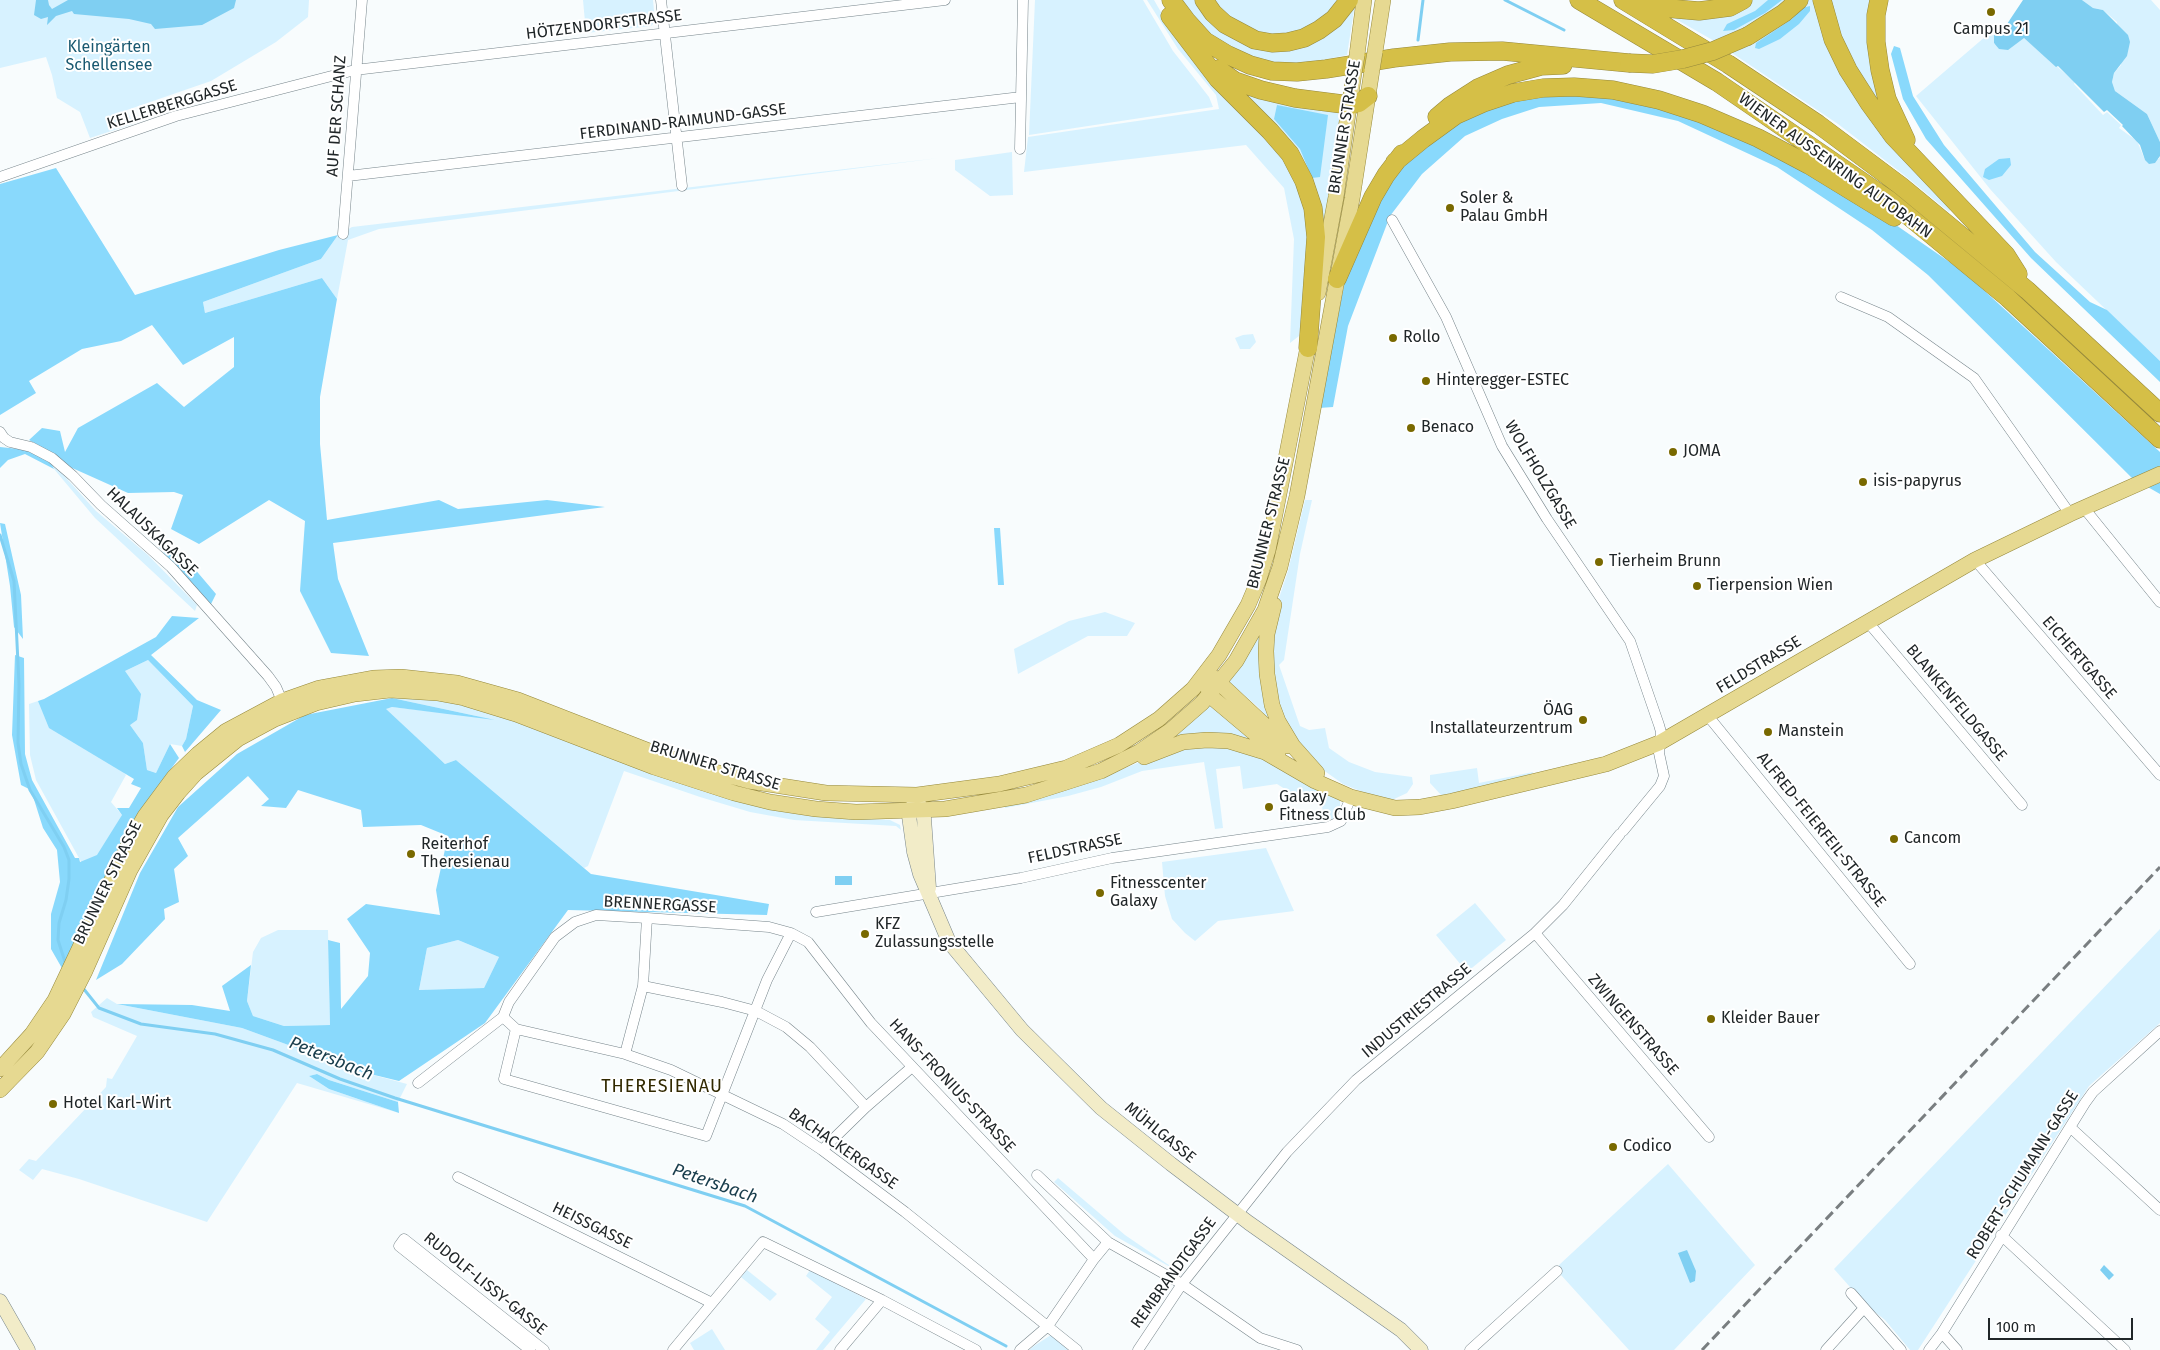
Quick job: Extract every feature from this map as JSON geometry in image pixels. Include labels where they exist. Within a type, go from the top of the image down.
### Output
[{"type":"highway","points":[[1161,0],[1172,19],[1218,79],[1270,130],[1290,154],[1304,181],[1313,208],[1316,237],[1308,348]]},
{"type":"highway","points":[[1170,0],[1206,40],[1228,56],[1272,71],[1297,72],[1450,52],[1502,51],[1653,64],[1713,51],[1748,36],[1784,13],[1799,0]]},
{"type":"highway","points":[[1204,0],[1213,13],[1225,24],[1255,40],[1272,43],[1296,40],[1319,30],[1334,19],[1349,0]]},
{"type":"highway","name":"WIENER AUSSENRING AUTOBAHN","points":[[1579,0],[1717,82],[1889,200],[2008,298],[2160,439]]},
{"type":"highway","name":"WIENER AUSSENRING AUTOBAHN","points":[[1623,0],[1728,64],[1818,124],[1901,186],[2028,290],[2160,413]]},
{"type":"highway","points":[[1643,0],[1665,8],[1699,11],[1730,7],[1744,0]]},
{"type":"highway","points":[[1822,0],[1833,39],[1848,70],[1869,104],[1893,136],[2006,255],[2028,290]]},
{"type":"highway","points":[[1879,0],[1876,15],[1876,42],[1880,70],[1887,99],[1917,160]]},
{"type":"highway","points":[[1196,52],[1235,81],[1261,90],[1295,98],[1350,105],[1359,103],[1368,96]]},
{"type":"highway","points":[[1337,279],[1372,197],[1395,162],[1418,133],[1450,106],[1478,88],[1508,75],[1540,66],[1628,63]]},
{"type":"highway","points":[[1395,162],[1456,115],[1513,93],[1543,88],[1574,87],[1613,90],[1659,100],[1702,114],[1758,138],[1809,165],[1947,247]]},
{"type":"main road","name":"BRUNNER STRASSE","points":[[0,1069],[32,1034],[66,979],[128,846],[145,816],[163,791],[198,754],[226,731],[282,701],[319,688],[373,678],[401,678],[457,683],[518,700],[649,752],[700,768],[749,781],[826,793],[917,795],[1028,778],[1095,757],[1119,745],[1160,719],[1183,699],[1206,672],[1237,626],[1259,579],[1276,514],[1336,196],[1364,0]]},
{"type":"main road","name":"BRUNNER STRASSE","points":[[0,1090],[37,1052],[76,991],[130,870],[161,815],[196,774],[238,739],[258,727],[316,702],[348,695],[383,691],[411,691],[464,698],[516,714],[672,773],[770,802],[816,809],[856,812],[916,811],[987,803],[1026,795],[1080,779],[1124,760],[1171,730],[1209,695],[1246,646],[1265,610],[1280,567],[1297,496],[1337,279],[1383,0]]},
{"type":"main road","name":"FELDSTRASSE","points":[[1316,777],[1351,797],[1396,808],[1420,807],[1606,764],[1659,743],[1708,716],[1867,621],[1975,560],[2160,474]]},
{"type":"main road","points":[[1297,496],[1296,526],[1267,634],[1267,674],[1272,705],[1278,720],[1293,746],[1316,777]]},
{"type":"main road","points":[[1206,672],[1220,682],[1316,777]]},
{"type":"main road","points":[[1206,672],[1209,695],[1280,755],[1316,777]]},
{"type":"main road","points":[[1124,760],[1134,761],[1183,742],[1207,740],[1229,742],[1265,752],[1316,777]]},
{"type":"street","name":"AUF DER SCHANZ","points":[[343,234],[362,0]]},
{"type":"street","points":[[661,0],[682,186]]},
{"type":"street","name":"HÖTZENDORFSTRASSE","points":[[355,70],[945,0]]},
{"type":"street","points":[[1020,149],[1023,0]]},
{"type":"street","name":"KELLERBERGGASSE","points":[[0,177],[176,116],[355,70]]},
{"type":"street","name":"FERDINAND-RAIMUND-GASSE","points":[[348,176],[1021,97]]},
{"type":"street","name":"WOLFHOLZGASSE","points":[[1392,220],[1437,299],[1460,347],[1502,446],[1547,518],[1630,641],[1661,732],[1659,743]]},
{"type":"street","points":[[1841,297],[1888,317],[1974,378],[2077,511],[2160,602]]},
{"type":"street","name":"HALAUSKAGASSE","points":[[0,433],[10,442],[31,447],[52,458],[73,476],[101,505],[171,567],[268,676],[276,687],[282,701]]},
{"type":"street","name":"EICHERTGASSE","points":[[1975,560],[2160,775]]},
{"type":"street","name":"BLANKENFELDGASSE","points":[[1867,621],[2022,805]]},
{"type":"street","name":"ALFRED-FEIERFEIL-STRASSE","points":[[1708,716],[1910,964]]},
{"type":"street","name":"INDUSTRIESTRASSE","points":[[1236,1214],[1288,1152],[1356,1080],[1535,932],[1563,905],[1660,786],[1664,776],[1659,743]]},
{"type":"street","name":"MÜHLGASSE","points":[[917,795],[916,811],[929,872],[929,894],[949,942],[1022,1030],[1101,1108],[1236,1214],[1401,1330],[1421,1350]]},
{"type":"street","name":"FELDSTRASSE","points":[[816,912],[1021,878],[1112,858],[1328,827],[1341,821],[1351,797]]},
{"type":"street","name":"BRENNERGASSE","points":[[418,1083],[503,1017],[509,1002],[556,937],[575,922],[596,916],[647,918],[769,927],[791,933]]},
{"type":"street","points":[[625,1054],[643,986],[647,918]]},
{"type":"street","name":"ZWINGENSTRASSE","points":[[1535,932],[1709,1137]]},
{"type":"street","points":[[516,1029],[504,1079],[706,1136],[767,980],[791,933]]},
{"type":"street","name":"HANS-FRONIUS-STRASSE","points":[[791,933],[808,942],[871,1023],[1094,1259]]},
{"type":"street","points":[[643,986],[756,1011],[786,1027],[810,1047],[866,1107]]},
{"type":"street","name":"BACHACKERGASSE","points":[[503,1017],[516,1029],[625,1054],[671,1070],[783,1124],[822,1150],[905,1212],[1077,1350]]},
{"type":"street","name":"ROBERT-SCHUMANN-GASSE","points":[[1929,1350],[1942,1333],[2093,1092],[2158,1038]]},
{"type":"street","points":[[822,1150],[866,1107],[912,1067]]},
{"type":"street","points":[[2070,1127],[2160,1210]]},
{"type":"street","points":[[1038,1175],[1108,1242],[1182,1284],[1260,1338],[1297,1350]]},
{"type":"street","name":"HEISSGASSE","points":[[458,1177],[712,1303]]},
{"type":"street","name":"REMBRANDTGASSE","points":[[1138,1350],[1182,1284],[1236,1214]]},
{"type":"street","points":[[2002,1235],[2125,1350]]},
{"type":"street","name":"RUDOLF-LISSY-GASSE","points":[[530,1350],[399,1246],[404,1239],[544,1350]]},
{"type":"street","points":[[673,1350],[763,1242],[882,1300],[976,1350]]},
{"type":"street","points":[[1020,1350],[1048,1326],[1094,1259],[1108,1242]]},
{"type":"street","points":[[1470,1350],[1557,1271]]},
{"type":"street","points":[[1851,1293],[1901,1350]]},
{"type":"street","points":[[840,1350],[882,1300]]},
{"type":"street","points":[[0,1301],[28,1350]]},
{"type":"street","points":[[1826,1350],[1864,1308]]},
{"type":"street","points":[[1942,1333],[1957,1350]]},
{"type":"green space","name":"Kleingärten Schellensee","points":[[0,0],[309,0],[308,17],[276,42],[211,81],[127,110],[133,124],[90,138],[80,112],[57,98],[46,57],[0,68]]},
{"type":"green space","points":[[583,0],[653,0],[655,22],[651,26],[586,33]]},
{"type":"green space","points":[[1035,0],[1143,0],[1173,51],[1209,97],[1213,107],[1029,135]]},
{"type":"green space","points":[[1147,0],[1154,0],[1169,26],[1278,151],[1294,175],[1305,204],[1310,230],[1308,270],[1299,336],[1290,343],[1294,239],[1284,188],[1246,145],[1024,172],[1028,137],[1219,109],[1216,95],[1178,49]]},
{"type":"green space","points":[[1178,0],[1197,0],[1280,48],[1355,4],[1347,55],[1282,66],[1235,51],[1205,31]]},
{"type":"green space","points":[[1211,0],[1341,0],[1312,30],[1291,35],[1252,34],[1228,20]]},
{"type":"green space","points":[[1752,0],[1791,0],[1762,21],[1716,42],[1665,13],[1730,11]]},
{"type":"green space","points":[[1807,0],[1817,0],[1829,40],[1951,209],[1949,212],[1838,124],[1729,51]]},
{"type":"green space","points":[[1827,0],[1874,0],[1894,125],[1852,67]]},
{"type":"green space","points":[[2082,0],[2151,0],[2160,10],[2160,142],[2147,114],[2115,91],[2112,82],[2114,73],[2121,65],[2117,22],[2103,10],[2093,8]]},
{"type":"green space","points":[[1994,35],[1994,44],[2024,38],[2075,82],[2074,84],[2103,115],[2107,112],[2121,125],[2119,128],[2137,141],[2145,160],[2159,159],[2160,156],[2160,361],[2056,262],[1990,189],[1916,96],[1986,36]]},
{"type":"green space","points":[[1238,89],[1274,102],[1344,110],[1322,235],[1316,203]]},
{"type":"green space","points":[[1012,152],[1013,195],[990,196],[955,170],[955,160]]},
{"type":"green space","points":[[939,158],[379,229],[348,240],[337,299],[322,278],[205,313],[203,302],[321,259],[338,235],[352,227]]},
{"type":"green space","points":[[1253,334],[1256,342],[1250,349],[1240,349],[1235,338]]},
{"type":"green space","points":[[49,459],[96,511],[148,555],[197,605],[195,611],[95,518],[54,469]]},
{"type":"green space","points":[[1305,500],[1312,500],[1300,554],[1284,660],[1279,665],[1300,726],[1309,730],[1325,728],[1329,748],[1349,762],[1375,772],[1412,777],[1413,784],[1407,793],[1392,800],[1370,795],[1343,784],[1319,767],[1287,731],[1271,677],[1277,604],[1288,571]]},
{"type":"green space","points":[[1105,612],[1135,623],[1127,636],[1088,636],[1018,674],[1014,649],[1069,621]]},
{"type":"green space","points":[[1259,633],[1270,721],[1258,707],[1228,681]]},
{"type":"green space","points":[[148,660],[193,706],[186,739],[182,746],[170,744],[156,773],[147,770],[143,743],[130,725],[125,671]]},
{"type":"green space","points":[[407,696],[448,701],[503,715],[705,792],[771,810],[810,816],[890,820],[900,825],[901,830],[896,826],[794,820],[750,812],[624,771],[588,866],[584,868],[456,760],[445,764],[385,709],[392,707],[481,717],[392,698]]},
{"type":"green space","points":[[38,701],[86,728],[126,775],[111,802],[122,815],[95,887],[36,780],[30,755],[29,704]]},
{"type":"green space","points":[[1210,703],[1263,744],[1165,741]]},
{"type":"green space","points":[[1195,746],[1238,748],[1275,763],[1340,800],[1340,808],[1334,818],[1325,822],[1321,801],[1315,802],[1313,793],[1296,796],[1277,784],[1243,789],[1240,766],[1216,769],[1223,828],[1215,829],[1204,762],[1142,771],[1101,787],[1068,796],[1005,808],[1004,804],[1095,780],[1160,754]]},
{"type":"green space","points":[[1477,768],[1479,783],[1533,772],[1531,776],[1442,796],[1430,783],[1430,775]]},
{"type":"green space","points":[[1266,848],[1294,911],[1218,921],[1195,941],[1172,919],[1165,896],[1162,862]]},
{"type":"green space","points":[[1475,903],[1506,940],[1467,972],[1436,935]]},
{"type":"green space","points":[[2160,929],[2160,1023],[2089,1086],[1918,1350],[1910,1350],[1885,1320],[1866,1305],[1834,1269]]},
{"type":"green space","points":[[278,930],[328,930],[330,1025],[284,1026],[253,1016],[247,1001],[253,952],[261,938]]},
{"type":"green space","points":[[458,940],[499,957],[484,988],[419,990],[427,948]]},
{"type":"green space","points":[[107,998],[117,1004],[242,1028],[362,1072],[407,1084],[398,1102],[329,1080],[317,1074],[309,1076],[329,1089],[399,1113],[297,1083],[207,1222],[79,1179],[42,1169],[33,1180],[19,1170],[29,1159],[36,1161],[106,1087],[107,1078],[112,1079],[137,1036],[93,1017],[91,1012]]},
{"type":"green space","points":[[1668,1164],[1755,1265],[1674,1350],[1629,1350],[1561,1275],[1559,1265]]},
{"type":"green space","points":[[1058,1178],[1125,1235],[1179,1272],[1115,1236],[1054,1182]]},
{"type":"green space","points":[[747,1270],[777,1294],[770,1301],[741,1277]]},
{"type":"green space","points":[[810,1270],[866,1299],[823,1350],[816,1350],[830,1332],[815,1319],[832,1297],[806,1276]]},
{"type":"green space","points":[[712,1329],[725,1350],[694,1350],[690,1343]]},
{"type":"green space","points":[[1051,1335],[1068,1350],[1029,1350],[1034,1346]]},
{"type":"shaded area","points":[[36,0],[48,0],[52,9],[68,0],[236,0],[234,8],[202,25],[155,29],[151,24],[129,19],[74,14],[72,11],[56,16],[47,25],[48,17],[41,19],[34,15]]},
{"type":"shaded area","points":[[1768,0],[1782,0],[1765,13],[1734,30],[1723,31],[1727,24],[1755,11]]},
{"type":"shaded area","points":[[2023,0],[2082,0],[2093,8],[2103,10],[2128,35],[2130,42],[2127,56],[2114,73],[2112,82],[2115,91],[2147,114],[2160,142],[2160,156],[2155,163],[2149,164],[2145,160],[2140,145],[2123,125],[2107,110],[2104,112],[2058,66],[2056,67],[2024,38],[2008,50],[1999,49],[1994,43],[1994,35],[2005,27]]},
{"type":"shaded area","points":[[1810,6],[1810,11],[1799,24],[1780,39],[1759,49],[1755,48],[1756,43],[1792,19],[1802,8]]},
{"type":"shaded area","points":[[1894,46],[1900,48],[1913,96],[1944,145],[2035,252],[2090,302],[2107,310],[2160,361],[2160,382],[2031,258],[1926,139],[1903,99],[1891,54]]},
{"type":"shaded area","points":[[1560,94],[1625,97],[1689,114],[1786,159],[1880,214],[1964,272],[2160,452],[2160,494],[2132,478],[1928,275],[1872,230],[1777,167],[1678,121],[1601,103],[1539,107],[1502,119],[1465,136],[1422,174],[1390,216],[1348,326],[1333,407],[1319,408],[1345,281],[1368,219],[1391,181],[1418,149],[1451,126],[1499,104]]},
{"type":"shaded area","points":[[1277,105],[1328,115],[1320,177],[1312,178],[1300,149],[1274,119]]},
{"type":"shaded area","points":[[2010,158],[2011,165],[2002,176],[1989,180],[1983,177],[1985,169],[1999,159]]},
{"type":"shaded area","points":[[56,168],[135,295],[279,250],[338,235],[321,259],[203,302],[205,313],[322,278],[337,299],[320,397],[320,444],[327,520],[439,500],[458,509],[547,500],[605,507],[333,543],[338,579],[369,656],[331,653],[300,591],[305,521],[269,500],[199,544],[171,529],[183,495],[174,492],[128,493],[70,467],[52,453],[29,440],[42,428],[60,431],[65,452],[78,428],[157,383],[184,407],[234,367],[234,337],[183,365],[152,325],[121,341],[82,349],[29,381],[36,393],[0,415],[0,184]]},
{"type":"shaded area","points":[[0,447],[28,450],[49,459],[54,469],[25,454],[8,460],[0,468]]},
{"type":"shaded area","points":[[0,523],[5,524],[21,595],[23,639],[14,627],[10,586]]},
{"type":"shaded area","points":[[994,528],[1000,528],[1004,585],[998,585]]},
{"type":"shaded area","points":[[157,545],[182,554],[216,594],[210,606]]},
{"type":"shaded area","points":[[172,616],[199,618],[151,655],[197,700],[221,710],[185,752],[182,746],[186,739],[193,706],[148,660],[125,671],[141,694],[137,720],[130,725],[143,743],[147,770],[156,773],[170,744],[179,758],[151,796],[63,970],[51,949],[51,914],[60,882],[57,850],[43,828],[31,790],[21,785],[12,735],[15,655],[24,658],[25,754],[32,780],[75,858],[79,858],[80,862],[97,855],[122,815],[117,808],[129,808],[141,788],[131,784],[134,779],[49,728],[38,701],[156,637]]},
{"type":"shaded area","points":[[392,698],[495,720],[392,707],[386,709],[445,764],[456,760],[591,874],[769,904],[767,915],[568,910],[485,1023],[399,1081],[362,1072],[242,1028],[117,1004],[192,1005],[230,1011],[222,986],[251,965],[247,1001],[253,1016],[284,1026],[330,1025],[328,940],[340,943],[341,1009],[368,976],[370,953],[347,919],[366,904],[440,915],[436,890],[448,836],[421,825],[363,827],[361,810],[298,790],[286,808],[261,806],[269,799],[248,776],[178,838],[188,856],[174,869],[179,902],[164,909],[165,919],[122,964],[96,980],[140,873],[178,807],[237,754],[305,715]],"holes":[[[458,940],[499,957],[484,988],[419,990],[427,948]]]},
{"type":"shaded area","points":[[835,876],[852,876],[852,885],[835,885]]},
{"type":"shaded area","points":[[317,1074],[329,1080],[398,1102],[399,1113],[329,1089],[309,1076]]},
{"type":"shaded area","points":[[1687,1250],[1696,1271],[1695,1281],[1690,1283],[1678,1253]]},
{"type":"shaded area","points":[[2104,1265],[2114,1275],[2109,1280],[2100,1270]]},
{"type":"waterway","points":[[1418,40],[1423,0]]},
{"type":"waterway","points":[[1505,0],[1564,30]]},
{"type":"waterway","name":"Petersbach","points":[[0,535],[14,581],[19,684],[18,743],[21,764],[30,790],[64,847],[69,860],[69,879],[66,900],[59,923],[58,940],[66,965]]},
{"type":"waterway","name":"Petersbach","points":[[83,988],[99,1008],[141,1024],[215,1034],[273,1050],[340,1079],[395,1098],[745,1206],[1006,1346]]},
{"type":"railway","points":[[1702,1350],[2160,867]]},
{"type":"place","name":"Campus 21","points":[[1991,12]]},
{"type":"place","name":"Soler & Palau GmbH","points":[[1450,208]]},
{"type":"place","name":"Rollo","points":[[1393,338]]},
{"type":"place","name":"Hinteregger-ESTEC","points":[[1426,381]]},
{"type":"place","name":"Benaco","points":[[1411,428]]},
{"type":"place","name":"JOMA","points":[[1673,452]]},
{"type":"place","name":"isis-papyrus","points":[[1863,482]]},
{"type":"place","name":"Tierheim Brunn","points":[[1599,562]]},
{"type":"place","name":"Tierpension Wien","points":[[1697,586]]},
{"type":"place","name":"ÖAG Installateurzentrum","points":[[1583,720]]},
{"type":"place","name":"Manstein","points":[[1768,732]]},
{"type":"place","name":"Galaxy Fitness Club","points":[[1269,807]]},
{"type":"place","name":"Cancom","points":[[1894,839]]},
{"type":"place","name":"Reiterhof Theresienau","points":[[411,854]]},
{"type":"place","name":"Fitnesscenter Galaxy","points":[[1100,893]]},
{"type":"place","name":"KFZ Zulassungsstelle","points":[[865,934]]},
{"type":"place","name":"Kleider Bauer","points":[[1711,1019]]},
{"type":"place","name":"Hotel Karl-Wirt","points":[[53,1104]]},
{"type":"place","name":"Codico","points":[[1613,1147]]},
{"type":"district","name":"THERESIENAU","points":[[662,1087]]}]
